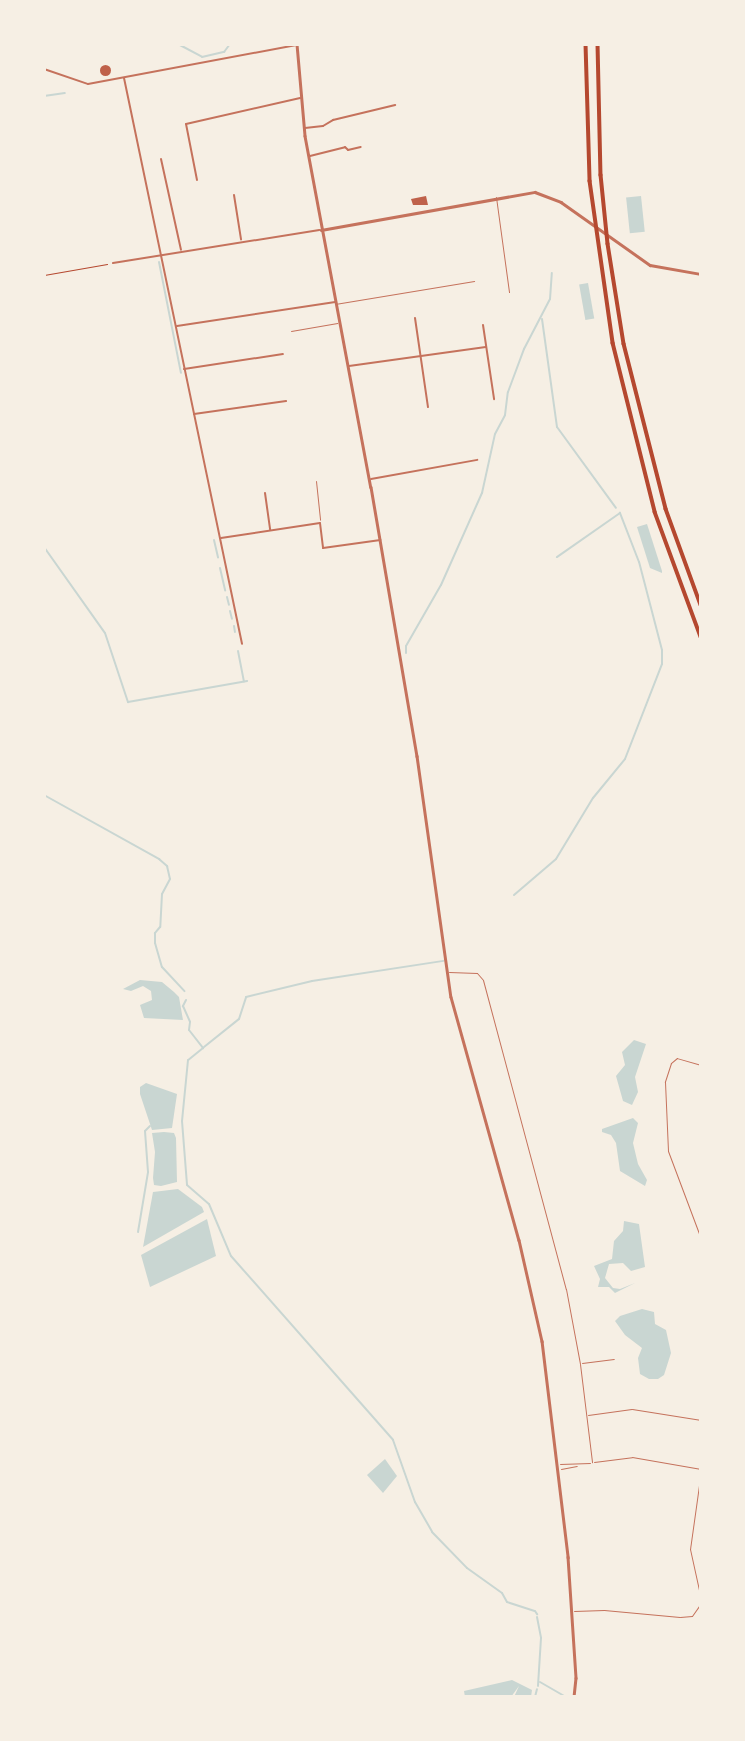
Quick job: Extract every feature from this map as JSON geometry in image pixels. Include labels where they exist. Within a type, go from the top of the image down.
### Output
[{"type":"highway","points":[[586,44],[587,145],[596,236],[612,343],[640,460],[672,563],[701,637]]},
{"type":"highway","points":[[598,44],[599,137],[608,244],[637,401],[666,509],[701,605]]},
{"type":"street","points":[[44,69],[88,84],[297,44],[304,128],[318,190],[321,230],[370,479],[417,756],[454,1011],[542,1340],[572,1612],[576,1678],[574,1697]]},
{"type":"street","points":[[124,78],[242,644]]},
{"type":"street","points":[[197,180],[186,124],[300,97]]},
{"type":"street","points":[[304,128],[323,126],[333,120],[395,106]]},
{"type":"street","points":[[310,156],[345,147],[348,150],[361,147]]},
{"type":"street","points":[[161,159],[181,250]]},
{"type":"street","points":[[113,263],[242,240],[363,225],[496,197],[535,192],[556,199],[644,262],[662,269],[701,274]]},
{"type":"street","points":[[234,195],[242,240]]},
{"type":"street","points":[[174,326],[335,303]]},
{"type":"street","points":[[415,318],[428,407]]},
{"type":"street","points":[[483,325],[494,399]]},
{"type":"street","points":[[348,366],[486,347]]},
{"type":"street","points":[[183,369],[283,354]]},
{"type":"street","points":[[193,414],[286,401]]},
{"type":"street","points":[[370,479],[477,460]]},
{"type":"street","points":[[265,493],[270,530]]},
{"type":"street","points":[[220,538],[320,523],[323,548],[380,540]]},
{"type":"lane","points":[[496,197],[509,292]]},
{"type":"lane","points":[[335,303],[474,281]]},
{"type":"lane","points":[[291,331],[339,323]]},
{"type":"lane","points":[[316,481],[320,523]]},
{"type":"lane","points":[[447,972],[477,973],[483,980],[566,1289],[580,1364],[592,1462]]},
{"type":"lane","points":[[701,1065],[677,1059],[671,1063],[665,1082],[668,1151],[701,1239]]},
{"type":"lane","points":[[580,1364],[614,1359]]},
{"type":"lane","points":[[586,1415],[632,1409],[701,1420]]},
{"type":"lane","points":[[557,1464],[632,1457],[701,1470],[690,1549],[701,1599]]},
{"type":"lane","points":[[558,1470],[578,1464]]},
{"type":"lane","points":[[572,1612],[692,1616],[701,1603]]},
{"type":"path","points":[[44,275],[113,263]]},
{"type":"shaded area","points":[[641,196],[645,232],[630,233],[626,198]]},
{"type":"shaded area","points":[[588,283],[594,318],[585,320],[579,285]]},
{"type":"shaded area","points":[[647,524],[662,573],[650,568],[637,527]]},
{"type":"shaded area","points":[[140,980],[162,982],[174,992],[179,997],[183,1020],[144,1018],[140,1005],[152,1000],[151,991],[143,986],[131,991],[123,989]]},
{"type":"shaded area","points":[[634,1040],[646,1044],[635,1077],[638,1092],[632,1105],[623,1101],[616,1076],[625,1065],[622,1052]]},
{"type":"shaded area","points":[[146,1083],[177,1094],[172,1128],[152,1130],[140,1094],[140,1087]]},
{"type":"shaded area","points":[[633,1118],[638,1123],[633,1143],[638,1164],[647,1180],[645,1186],[620,1171],[616,1143],[611,1135],[602,1132],[602,1129]]},
{"type":"shaded area","points":[[152,1133],[174,1133],[176,1138],[177,1182],[161,1186],[154,1185],[155,1152]]},
{"type":"shaded area","points":[[178,1189],[202,1207],[204,1212],[143,1247],[153,1192]]},
{"type":"shaded area","points":[[207,1219],[216,1256],[150,1287],[141,1255]]},
{"type":"shaded area","points":[[624,1221],[639,1224],[645,1267],[631,1271],[623,1263],[609,1264],[605,1278],[613,1288],[620,1289],[635,1283],[615,1293],[609,1287],[598,1287],[600,1279],[594,1266],[612,1259],[614,1241],[623,1231]]},
{"type":"shaded area","points":[[642,1309],[654,1312],[655,1324],[666,1330],[671,1353],[664,1375],[658,1379],[649,1379],[640,1374],[638,1358],[642,1348],[625,1335],[615,1321],[620,1316]]},
{"type":"shaded area","points":[[385,1459],[397,1476],[383,1493],[367,1475]]},
{"type":"shaded area","points":[[512,1680],[532,1690],[531,1697],[514,1697],[519,1686],[511,1697],[465,1697],[464,1691]]},
{"type":"building","points":[[105,65],[109,66],[109,74],[105,75],[101,74],[100,70],[101,66]]},
{"type":"building","points":[[426,196],[428,205],[413,205],[411,199]]},
{"type":"waterway","points":[[178,44],[202,57],[224,52],[230,44]]},
{"type":"waterway","points":[[44,96],[65,93]]},
{"type":"waterway","points":[[159,262],[181,373]]},
{"type":"waterway","points":[[406,653],[406,646],[441,585],[482,493],[495,434],[505,415],[508,392],[524,349],[550,299],[552,273]]},
{"type":"waterway","points":[[542,319],[557,427],[616,508]]},
{"type":"waterway","points":[[514,895],[556,859],[593,798],[625,759],[662,664],[662,650],[639,562],[620,513],[557,557]]},
{"type":"waterway","points":[[214,540],[218,558]]},
{"type":"waterway","points":[[44,547],[105,633],[128,702],[247,681]]},
{"type":"waterway","points":[[220,568],[225,590]]},
{"type":"waterway","points":[[227,597],[229,605]]},
{"type":"waterway","points":[[230,611],[232,619]]},
{"type":"waterway","points":[[234,626],[235,632]]},
{"type":"waterway","points":[[238,651],[244,681]]},
{"type":"waterway","points":[[44,795],[167,866],[170,879],[162,894],[160,927],[155,933],[155,943],[162,967],[184,991]]},
{"type":"waterway","points":[[204,1047],[239,1019],[246,997],[312,981],[443,961]]},
{"type":"waterway","points":[[186,1000],[183,1006],[190,1022],[189,1030],[203,1048],[188,1060],[182,1121],[187,1185],[209,1204],[231,1256],[393,1440],[415,1502],[432,1532],[467,1568],[502,1593],[507,1602],[537,1614]]},
{"type":"waterway","points":[[138,1232],[148,1172],[145,1131],[150,1126]]},
{"type":"waterway","points":[[537,1617],[541,1638],[538,1686]]},
{"type":"waterway","points":[[540,1682],[564,1696],[570,1696]]},
{"type":"waterway","points":[[535,1697],[537,1689]]}]
